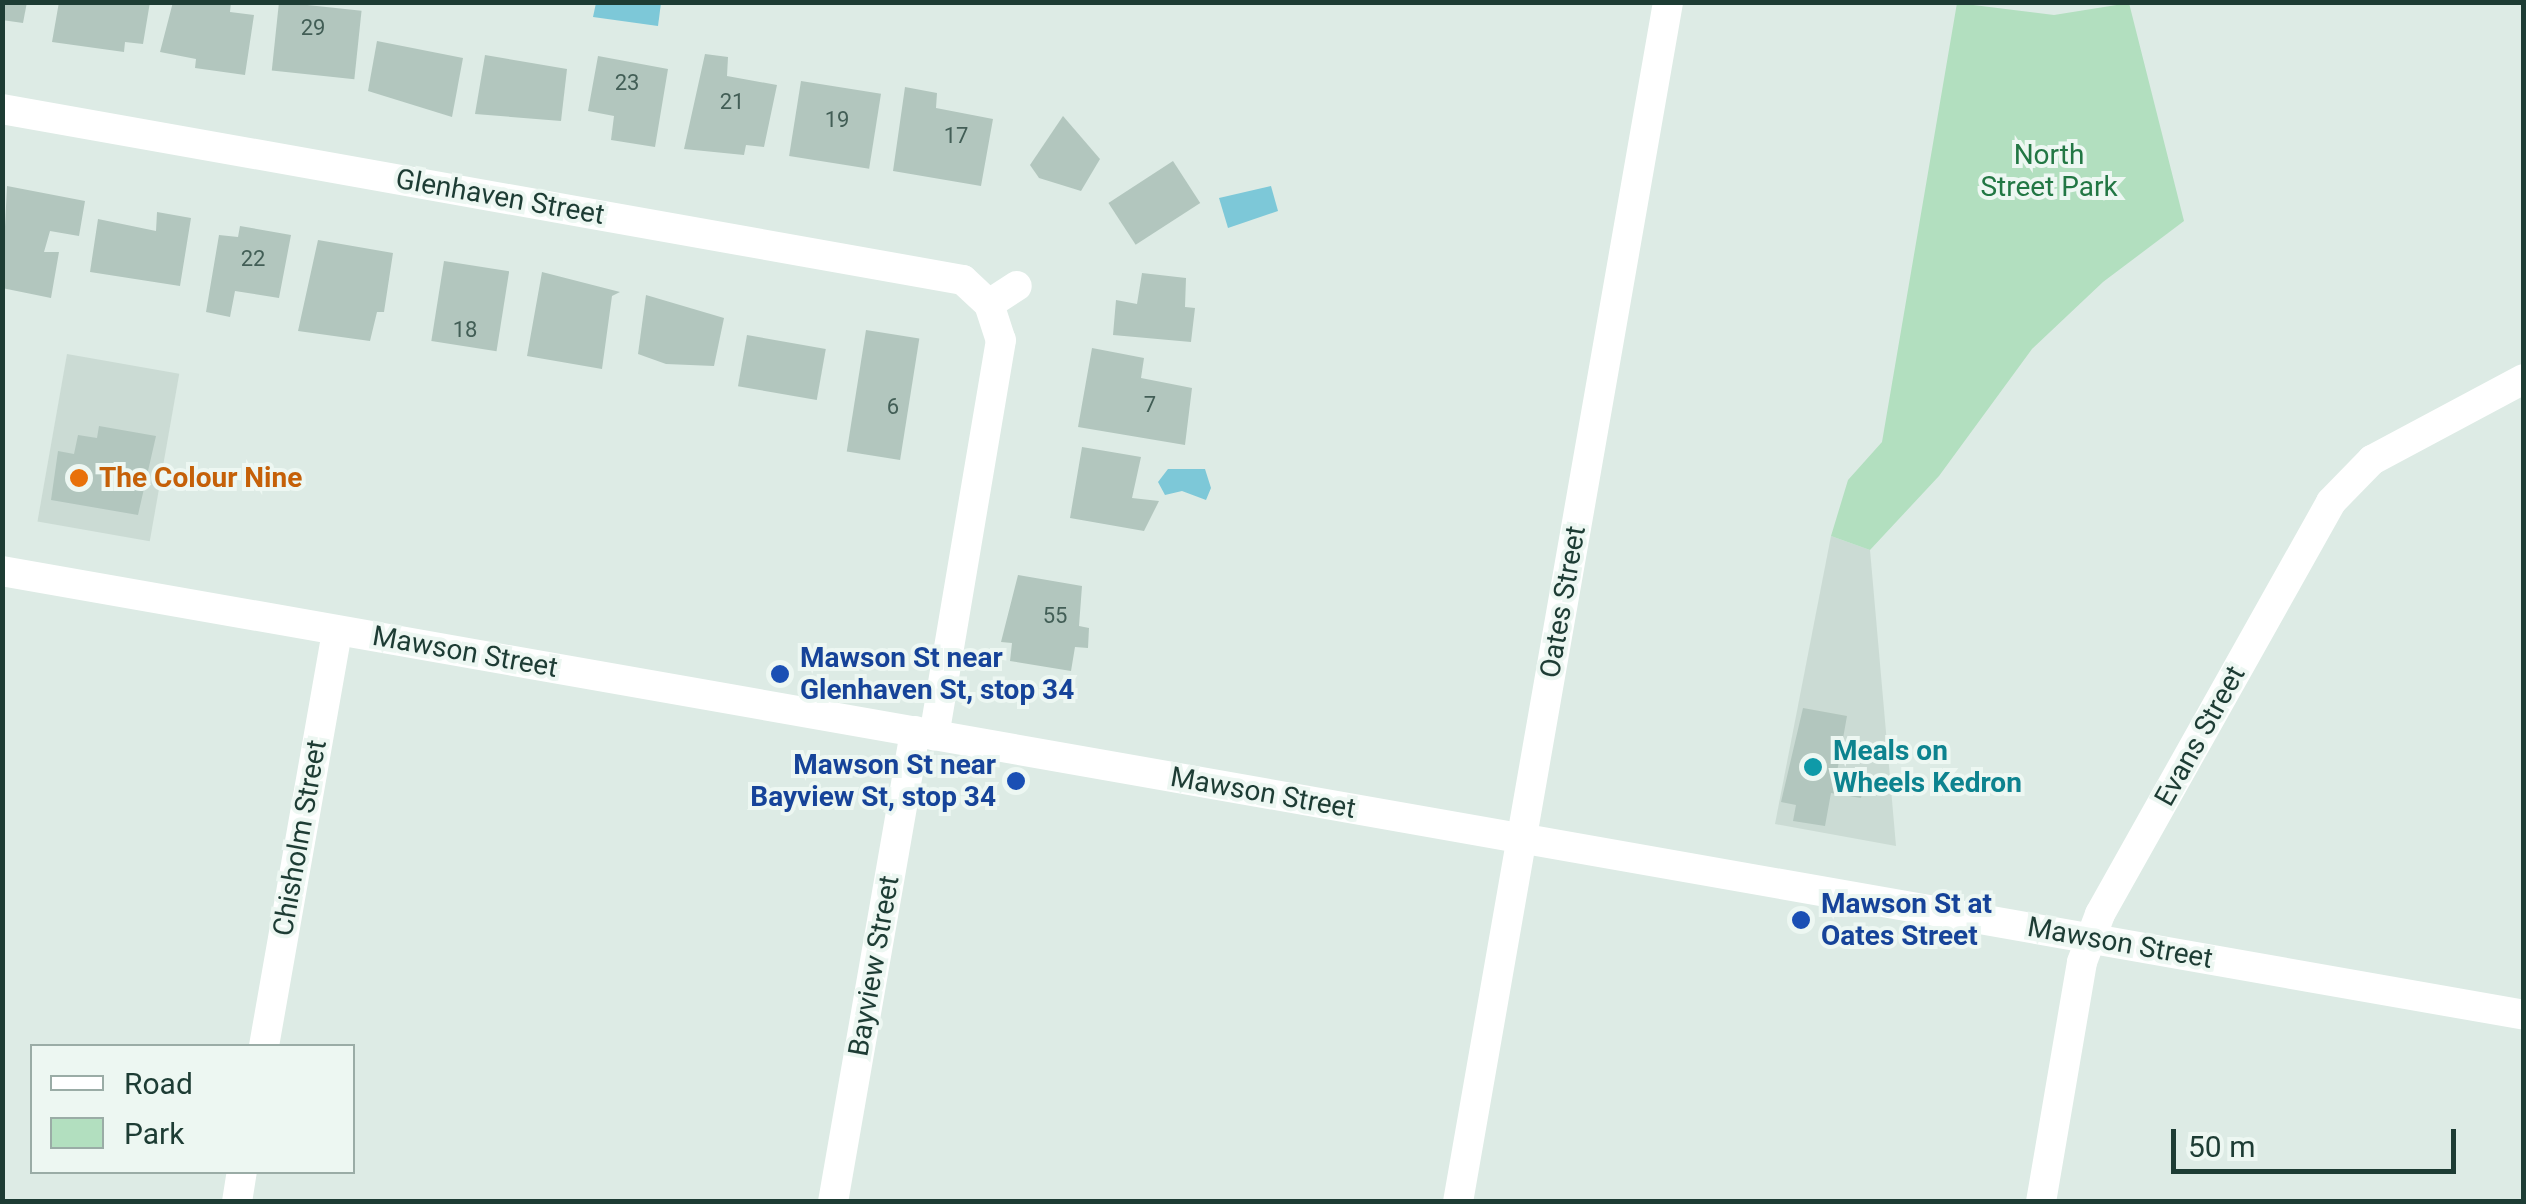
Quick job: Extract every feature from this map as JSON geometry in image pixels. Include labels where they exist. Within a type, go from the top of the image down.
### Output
[{"type":"street","name":"Oates Street","points":[[1458,1202],[1668,2]]},
{"type":"street","name":"Glenhaven Street","points":[[2,109],[946,275],[963,280],[989,304]]},
{"type":"street","points":[[925,733],[999,362],[998,321],[989,304],[1017,286]]},
{"type":"street","name":"Evans Street","points":[[2041,1202],[2090,938],[2349,478],[2524,379]]},
{"type":"street","name":"Mawson Street","points":[[2,571],[2524,1015]]},
{"type":"street","name":"Chisholm Street","points":[[264,1044],[337,630]]},
{"type":"street","name":"Bayview Street","points":[[834,1202],[925,733]]},
{"type":"street","points":[[236,1202],[242,1174]]},
{"type":"shaded area","points":[[67,354],[179,374],[150,541],[37,521]]},
{"type":"shaded area","points":[[1831,536],[1870,550],[1896,846],[1775,824]]},
{"type":"green space","name":"North Street Park","points":[[1957,3],[2054,15],[2129,3],[2184,221],[2103,282],[2032,349],[1939,476],[1870,550],[1831,536],[1848,480],[1882,442]]},
{"type":"water","points":[[596,3],[661,3],[658,26],[593,17]]},
{"type":"water","points":[[1271,186],[1278,211],[1228,228],[1219,198]]},
{"type":"water","points":[[1168,469],[1205,469],[1211,488],[1206,500],[1182,491],[1165,495],[1158,482]]},
{"type":"building","points":[[2,2],[27,2],[23,23],[2,20]]},
{"type":"building","points":[[59,2],[150,2],[143,44],[125,42],[124,52],[52,42]]},
{"type":"building","points":[[173,2],[231,2],[230,12],[254,15],[245,75],[195,68],[196,59],[160,52]]},
{"type":"building","points":[[279,2],[362,11],[354,79],[272,71]]},
{"type":"building","points":[[377,41],[463,58],[452,117],[368,91]]},
{"type":"building","points":[[705,54],[728,57],[727,76],[777,85],[764,147],[746,145],[744,155],[684,149]]},
{"type":"building","points":[[485,55],[567,69],[561,121],[475,114]]},
{"type":"building","points":[[598,56],[668,69],[655,147],[611,140],[614,116],[588,111]]},
{"type":"building","points":[[801,81],[881,94],[869,169],[789,156]]},
{"type":"building","points":[[905,87],[937,93],[936,108],[993,119],[981,186],[893,171]]},
{"type":"building","points":[[1063,116],[1100,159],[1081,191],[1039,178],[1030,165]]},
{"type":"building","points":[[1173,161],[1200,203],[1136,245],[1108,203]]},
{"type":"building","points":[[7,186],[85,201],[79,236],[50,231],[44,252],[59,252],[51,298],[2,288]]},
{"type":"building","points":[[157,212],[191,218],[180,286],[90,272],[98,219],[156,231]]},
{"type":"building","points":[[240,226],[291,235],[279,298],[235,291],[230,317],[206,312],[219,235],[238,237]]},
{"type":"building","points":[[318,240],[393,253],[384,312],[377,312],[370,341],[298,331]]},
{"type":"building","points":[[444,261],[509,271],[497,351],[431,341]]},
{"type":"building","points":[[542,272],[620,292],[612,296],[602,369],[527,356]]},
{"type":"building","points":[[1142,273],[1186,278],[1185,307],[1195,308],[1191,342],[1113,335],[1116,300],[1137,304]]},
{"type":"building","points":[[646,295],[724,318],[714,366],[666,364],[638,354]]},
{"type":"building","points":[[866,330],[919,338],[900,460],[847,451]]},
{"type":"building","points":[[747,335],[826,349],[817,400],[738,386]]},
{"type":"building","points":[[1092,348],[1144,358],[1141,378],[1192,388],[1185,445],[1078,427]]},
{"type":"building","points":[[99,426],[156,436],[138,515],[51,500],[58,451],[74,454],[78,435],[97,438]]},
{"type":"building","points":[[1082,447],[1141,457],[1132,498],[1159,501],[1144,531],[1070,518]]},
{"type":"building","points":[[1018,575],[1082,586],[1079,626],[1089,628],[1088,648],[1075,647],[1071,671],[1010,661],[1012,643],[1001,642]]},
{"type":"building","name":"Meals on Wheels Kedron","points":[[1803,708],[1847,716],[1837,772],[1865,778],[1861,798],[1831,793],[1825,826],[1793,821],[1796,805],[1781,802]]},
{"type":"place","name":"The Colour Nine","points":[[79,478]]},
{"type":"place","name":"Mawson St near Glenhaven St, stop 34","points":[[780,674]]},
{"type":"place","name":"Meals on Wheels Kedron","points":[[1813,767]]},
{"type":"place","name":"Mawson St near Bayview St, stop 34","points":[[1016,781]]},
{"type":"place","name":"Mawson St at Oates Street","points":[[1801,920]]}]
